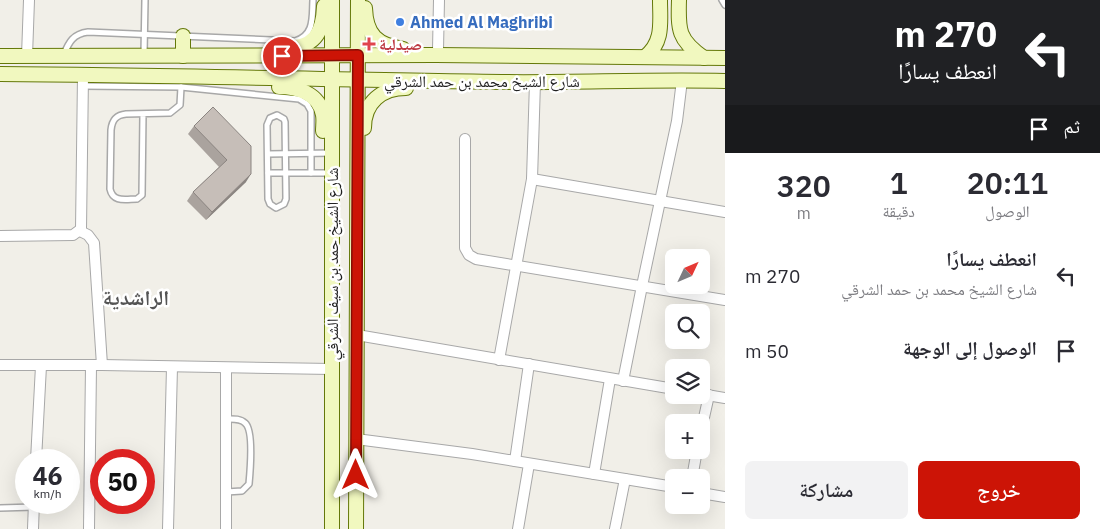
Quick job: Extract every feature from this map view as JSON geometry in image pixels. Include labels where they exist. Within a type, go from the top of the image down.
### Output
[{"type":"main road","points":[[225,56],[262,48],[297,48],[307,43],[316,37],[321,30],[324,21],[324,0]]},
{"type":"main road","name":"شارع الشيخ حمد بن سيف الشرقي","points":[[332,0],[332,80],[322,153],[329,173],[332,194],[332,529]]},
{"type":"main road","name":"شارع الشيخ حمد بن سيف الشرقي","points":[[356,529],[358,0]]},
{"type":"main road","points":[[365,0],[366,21],[369,29],[375,38],[382,43],[402,49],[450,50],[468,55]]},
{"type":"main road","points":[[645,57],[657,44],[660,0]]},
{"type":"main road","points":[[678,0],[679,29],[693,50],[704,58]]},
{"type":"main road","points":[[660,20],[678,20]]},
{"type":"main road","points":[[183,36],[183,56]]},
{"type":"main road","name":"شارع الشيخ محمد بن حمد الشرقي","points":[[0,56],[468,55],[725,58]]},
{"type":"main road","name":"شارع الشيخ محمد بن حمد الشرقي","points":[[0,74],[82,80],[230,76],[332,80],[725,81]]},
{"type":"main road","points":[[230,76],[256,86],[292,87],[304,90],[313,97],[323,114],[322,153]]},
{"type":"main road","points":[[357,190],[363,161],[364,120],[367,109],[372,102],[390,89],[447,88],[465,81]]},
{"type":"street","points":[[27,56],[29,0]]},
{"type":"street","points":[[438,50],[439,0]]},
{"type":"street","points":[[0,236],[73,235],[80,231],[82,226],[82,80]]},
{"type":"street","points":[[623,381],[677,121],[682,80]]},
{"type":"street","points":[[499,360],[532,180],[535,82]]},
{"type":"street","points":[[465,139],[466,248],[469,255],[476,259],[516,264],[725,300]]},
{"type":"street","points":[[532,180],[725,212]]},
{"type":"street","points":[[80,231],[88,235],[94,244],[97,366],[89,529]]},
{"type":"street","points":[[357,335],[665,388]]},
{"type":"street","points":[[515,461],[529,364]]},
{"type":"street","points":[[0,365],[332,369]]},
{"type":"street","points":[[37,449],[41,366]]},
{"type":"street","points":[[168,529],[172,367]]},
{"type":"street","points":[[226,368],[226,529]]},
{"type":"street","points":[[594,474],[610,379]]},
{"type":"street","points":[[710,396],[725,398]]},
{"type":"street","points":[[356,439],[472,454],[665,486]]},
{"type":"street","points":[[518,529],[529,464]]},
{"type":"street","points":[[616,529],[625,479]]},
{"type":"street","points":[[710,494],[725,497]]},
{"type":"street","points":[[33,529],[34,514]]},
{"type":"lane","points":[[144,56],[145,0]]},
{"type":"lane","points":[[63,56],[69,41],[82,33],[302,39],[311,29],[313,0]]},
{"type":"lane","points":[[722,0],[725,5]]},
{"type":"lane","points":[[82,80],[299,98],[307,104],[310,111],[322,153],[311,173]]},
{"type":"lane","points":[[144,114],[142,195],[137,199],[116,198],[110,192],[111,124],[114,118],[120,115],[144,114],[166,114],[174,111],[180,105],[181,87]]},
{"type":"lane","points":[[277,115],[281,116],[285,122],[286,154],[286,202],[276,208],[269,202],[268,121],[277,115]]},
{"type":"lane","points":[[268,154],[322,153]]},
{"type":"lane","points":[[268,173],[329,173]]},
{"type":"lane","points":[[226,419],[242,421],[248,426],[250,435],[249,484],[242,491],[226,492]]},
{"type":"lane","points":[[0,508],[15,507]]},
{"type":"building","points":[[213,107],[251,146],[251,174],[212,212],[193,192],[227,160],[194,126]]},
{"type":"place","name":"Ahmed Al Maghribi","points":[[400,22]]},
{"type":"place","name":"صيدلية","points":[[369,44]]},
{"type":"district","name":"الراشدية","points":[[136,297]]},
{"type":"route","points":[[282,56],[358,55],[356,475]]}]
